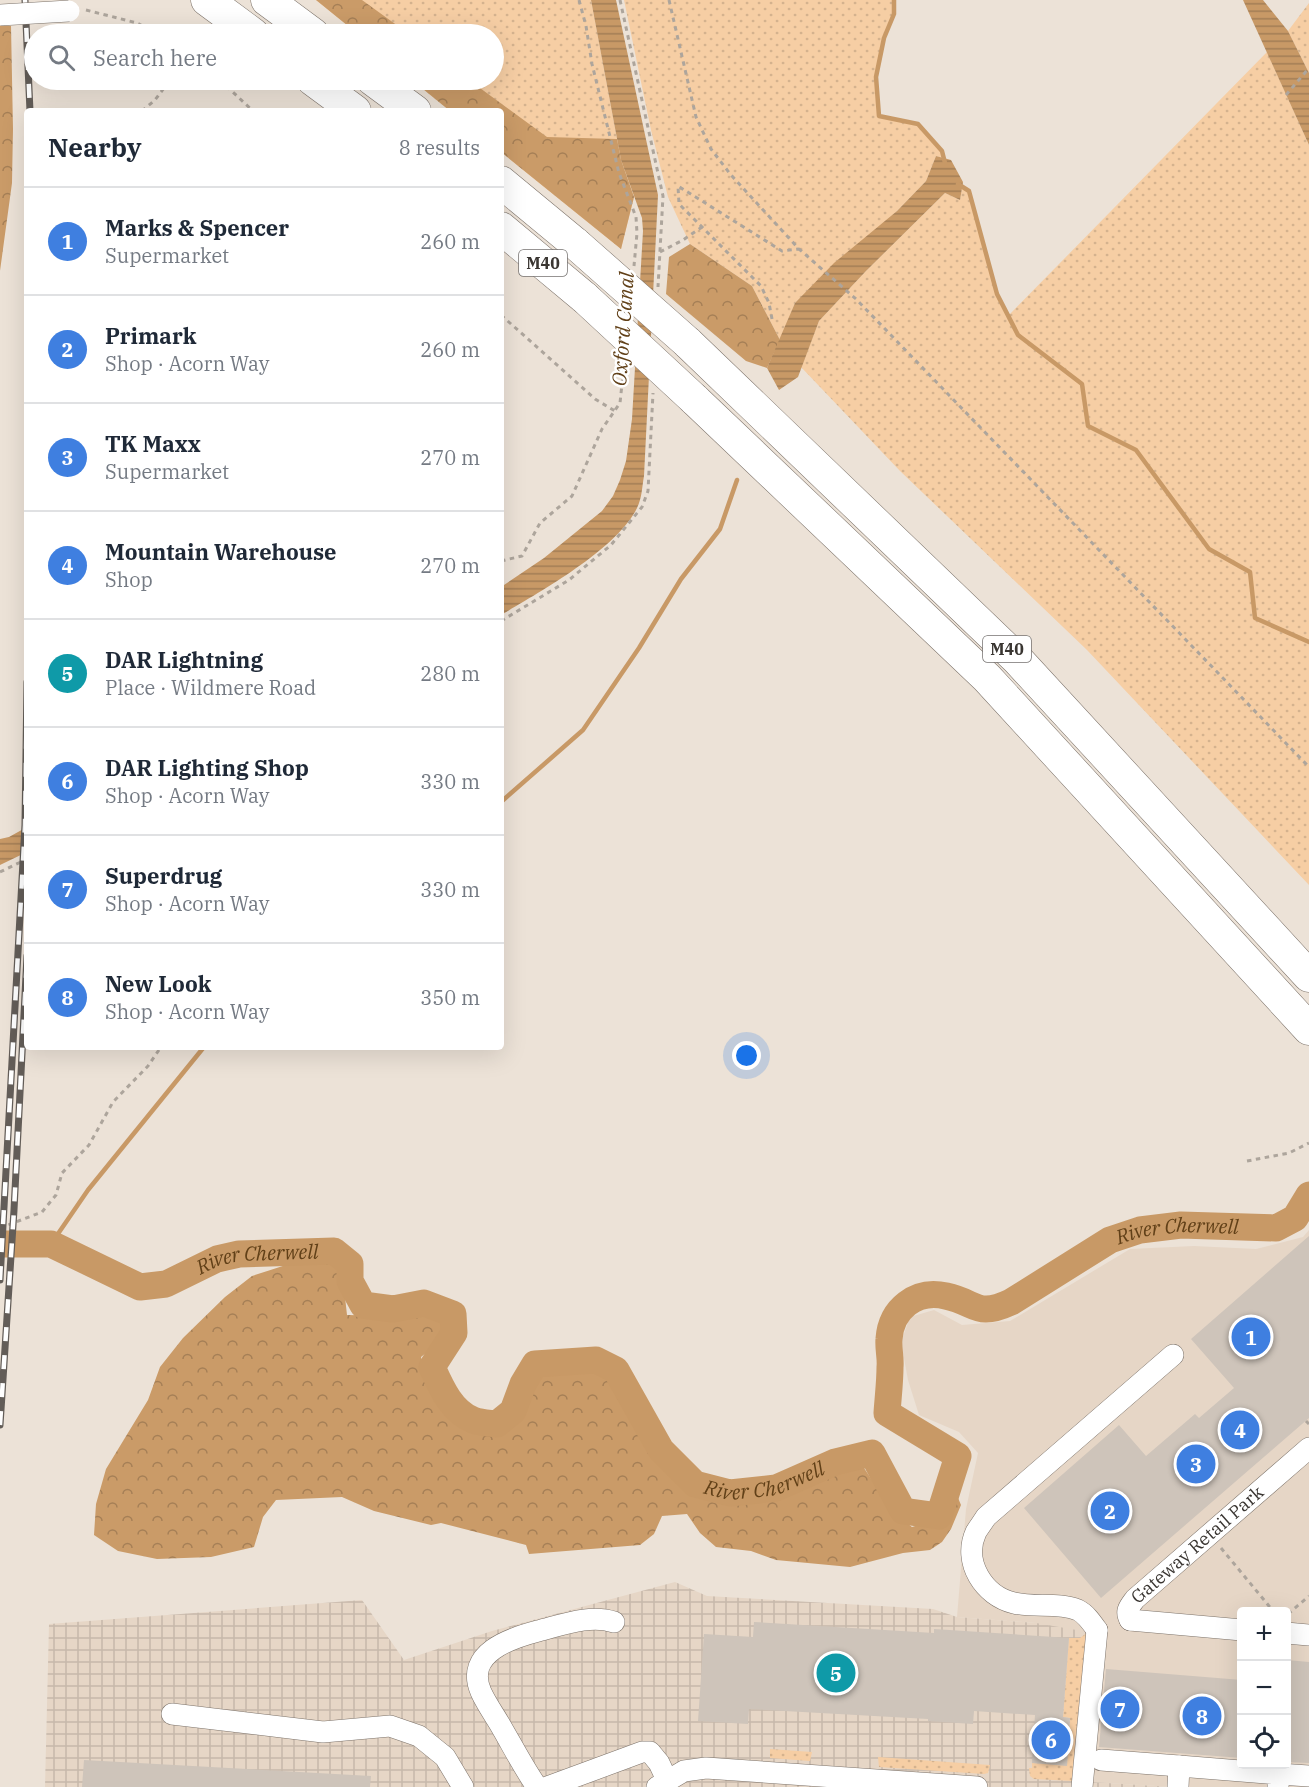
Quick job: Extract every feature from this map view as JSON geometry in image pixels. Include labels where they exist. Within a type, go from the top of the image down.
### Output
[{"type":"highway","points":[[207,0],[239,24]]},
{"type":"highway","points":[[267,0],[299,24]]},
{"type":"highway","points":[[327,90],[351,108]]},
{"type":"highway","points":[[387,90],[411,108]]},
{"type":"highway","name":"M40","points":[[504,184],[576,244],[687,342],[1017,659],[1309,976]]},
{"type":"highway","name":"M40","points":[[504,230],[585,298],[987,678],[1309,1029]]},
{"type":"street","points":[[0,15],[69,11]]},
{"type":"street","points":[[1082,1787],[1096,1630],[1089,1619],[1079,1611],[1058,1606],[1015,1603],[997,1596],[981,1582],[973,1567],[972,1548],[975,1533],[986,1517],[1173,1355]]},
{"type":"street","name":"Gateway Retail Park","points":[[1237,1630],[1130,1620],[1127,1609],[1135,1599],[1309,1448]]},
{"type":"street","points":[[537,1787],[480,1690],[479,1668],[490,1651],[499,1644],[517,1637],[590,1619],[606,1619],[614,1622]]},
{"type":"street","points":[[1096,1630],[1130,1620]]},
{"type":"street","points":[[1291,1633],[1309,1635]]},
{"type":"street","points":[[172,1714],[323,1732],[390,1726],[419,1736],[445,1757],[463,1787]]},
{"type":"street","points":[[547,1787],[642,1752],[650,1752],[659,1763],[662,1783],[684,1771],[706,1768],[912,1785],[977,1787]]},
{"type":"street","points":[[1101,1760],[1178,1777],[1279,1780],[1309,1776]]},
{"type":"path","points":[[669,0],[696,117],[711,149],[731,175],[799,249],[856,300],[1309,767]]},
{"type":"path","points":[[69,11],[87,10],[139,24]]},
{"type":"path","points":[[1286,95],[1309,68]]},
{"type":"path","points":[[146,108],[162,90]]},
{"type":"path","points":[[231,90],[250,108]]},
{"type":"path","points":[[772,319],[769,303],[760,286],[679,204],[678,186],[782,250],[799,249]]},
{"type":"path","points":[[660,252],[702,227]]},
{"type":"path","points":[[504,318],[595,399],[615,411]]},
{"type":"path","points":[[0,872],[24,860]]},
{"type":"path","points":[[0,1228],[42,1212],[56,1195],[62,1173],[89,1145],[113,1102],[159,1050]]},
{"type":"path","points":[[1247,1161],[1289,1153],[1309,1143]]},
{"type":"path","points":[[1209,1534],[1271,1607]]},
{"type":"path","points":[[1291,1612],[1309,1596]]},
{"type":"shaded area","points":[[316,0],[591,0],[621,160],[634,197],[621,249],[504,154],[504,108],[446,108],[424,90],[504,90],[504,24],[346,24]]},
{"type":"shaded area","points":[[591,0],[616,0],[658,195],[644,476],[637,508],[613,539],[576,568],[504,613],[504,585],[544,558],[602,511],[613,496],[626,461],[632,419],[643,231],[642,218],[621,160]]},
{"type":"shaded area","points":[[624,0],[894,0],[894,14],[884,38],[876,77],[879,116],[918,124],[942,151],[943,158],[936,156],[926,181],[897,211],[795,303],[780,340],[752,286],[690,244],[668,197],[651,130]]},
{"type":"shaded area","points":[[1243,0],[1263,0],[1288,31],[1309,73],[1309,145]]},
{"type":"shaded area","points":[[1309,3],[1309,73],[1288,31]]},
{"type":"shaded area","points":[[1267,52],[1309,145],[1309,885],[1087,650],[900,471],[801,367],[819,321],[945,193],[960,200],[962,187],[969,191],[997,294],[1008,316]]},
{"type":"shaded area","points":[[936,156],[951,160],[963,182],[960,200],[945,193],[866,271],[819,321],[798,377],[779,390],[767,368],[795,303],[834,263],[897,211],[926,181]]},
{"type":"shaded area","points":[[24,829],[24,853],[0,865],[0,839]]},
{"type":"shaded area","points":[[1309,1230],[1309,1787],[1172,1787],[1073,1781],[1036,1623],[957,1617],[966,1509],[978,1453],[959,1432],[919,1415],[908,1380],[901,1342],[910,1317],[934,1310],[962,1325],[1010,1321],[1130,1249],[1194,1246],[1256,1249],[1303,1237]]},
{"type":"shaded area","points":[[675,1582],[707,1596],[933,1609],[957,1617],[1036,1623],[1088,1632],[1074,1781],[1172,1787],[45,1787],[49,1624],[362,1600],[404,1660],[492,1631]]},
{"type":"shaded area","points":[[1088,1632],[1073,1781],[1034,1779],[1030,1776],[1029,1768],[1032,1768],[1032,1763],[1067,1765],[1070,1718],[1063,1717],[1069,1638],[1080,1638]]},
{"type":"shaded area","points":[[770,1749],[812,1752],[810,1761],[770,1758]]},
{"type":"shaded area","points":[[878,1757],[990,1765],[988,1773],[984,1774],[879,1767]]},
{"type":"green space","points":[[316,0],[362,0],[395,24],[346,24]]},
{"type":"green space","points":[[0,25],[11,26],[13,129],[12,183],[0,271]]},
{"type":"green space","points":[[424,90],[483,90],[547,137],[617,139],[621,160],[634,197],[621,249],[504,154],[504,108],[446,108]]},
{"type":"green space","points":[[690,244],[752,286],[780,340],[767,368],[746,361],[666,294],[669,257]]},
{"type":"green space","points":[[292,1263],[335,1263],[344,1288],[347,1315],[397,1316],[425,1310],[436,1315],[448,1332],[441,1341],[421,1357],[424,1369],[439,1395],[450,1408],[474,1426],[486,1429],[499,1427],[506,1423],[518,1410],[539,1371],[555,1366],[569,1371],[596,1372],[615,1382],[629,1418],[655,1461],[694,1487],[740,1500],[768,1496],[807,1486],[822,1476],[841,1470],[864,1468],[894,1513],[912,1527],[944,1517],[956,1493],[961,1505],[951,1529],[942,1542],[930,1550],[903,1553],[850,1567],[776,1560],[751,1551],[716,1547],[700,1533],[687,1514],[662,1516],[654,1534],[640,1545],[529,1554],[526,1545],[441,1523],[431,1525],[374,1511],[342,1497],[276,1500],[263,1517],[254,1547],[211,1557],[157,1559],[118,1551],[94,1535],[96,1504],[106,1469],[148,1400],[160,1367],[183,1338],[225,1297],[252,1276]]},
{"type":"building","points":[[1309,1236],[1309,1418],[1101,1598],[1024,1508],[1119,1425],[1146,1456],[1195,1414],[1199,1418],[1234,1388],[1191,1339]]},
{"type":"building","points":[[754,1622],[934,1633],[934,1629],[1069,1638],[1063,1717],[1070,1718],[1067,1766],[1032,1763],[1035,1715],[974,1711],[973,1724],[928,1721],[928,1719],[749,1709],[748,1724],[698,1721],[704,1634],[753,1637]]},
{"type":"building","points":[[1291,1660],[1309,1662],[1309,1763],[1291,1762]]},
{"type":"building","points":[[1106,1669],[1237,1680],[1237,1758],[1099,1747]]},
{"type":"building","points":[[84,1760],[371,1776],[370,1787],[82,1787]]},
{"type":"waterway","points":[[894,0],[894,14],[884,38],[876,77],[879,116],[918,124],[942,151],[945,163]]},
{"type":"waterway","points":[[958,184],[969,191],[997,294],[1018,335],[1082,384],[1088,426],[1136,450],[1209,549],[1250,572],[1255,618],[1309,642]]},
{"type":"waterway","points":[[504,799],[583,730],[639,648],[681,579],[720,529],[737,480]]},
{"type":"waterway","points":[[51,1244],[88,1190],[202,1050]]},
{"type":"waterway","name":"River Cherwell","points":[[0,1244],[51,1244],[140,1287],[166,1284],[217,1259],[239,1254],[334,1251],[350,1264],[350,1281],[363,1305],[393,1309],[424,1303],[453,1314],[454,1333],[432,1367],[453,1405],[473,1420],[497,1424],[513,1411],[523,1384],[535,1364],[596,1360],[616,1370],[661,1450],[695,1484],[730,1493],[776,1488],[835,1462],[872,1453],[903,1511],[939,1516],[958,1456],[887,1413],[889,1342],[891,1328],[900,1310],[915,1299],[935,1295],[957,1299],[977,1308],[999,1307],[1011,1302],[1110,1240],[1140,1230],[1181,1225],[1276,1228],[1295,1218],[1309,1195]]},
{"type":"railway","points":[[25,0],[26,24]]},
{"type":"railway","points":[[29,90],[30,108]]},
{"type":"railway","points":[[0,1280],[24,843]]},
{"type":"railway","points":[[0,1425],[24,1015]]},
{"type":"place","name":"Marks & Spencer","points":[[1251,1337]]},
{"type":"place","name":"Mountain Warehouse","points":[[1240,1430]]},
{"type":"place","name":"TK Maxx","points":[[1196,1464]]},
{"type":"place","name":"Primark","points":[[1110,1511]]},
{"type":"place","name":"DAR Lightning","points":[[836,1673]]},
{"type":"place","name":"Superdrug","points":[[1120,1709]]},
{"type":"place","name":"New Look","points":[[1202,1716]]},
{"type":"place","name":"DAR Lighting Shop","points":[[1051,1740]]},
{"type":"water label","name":"Oxford Canal","points":[[623,329]]}]
